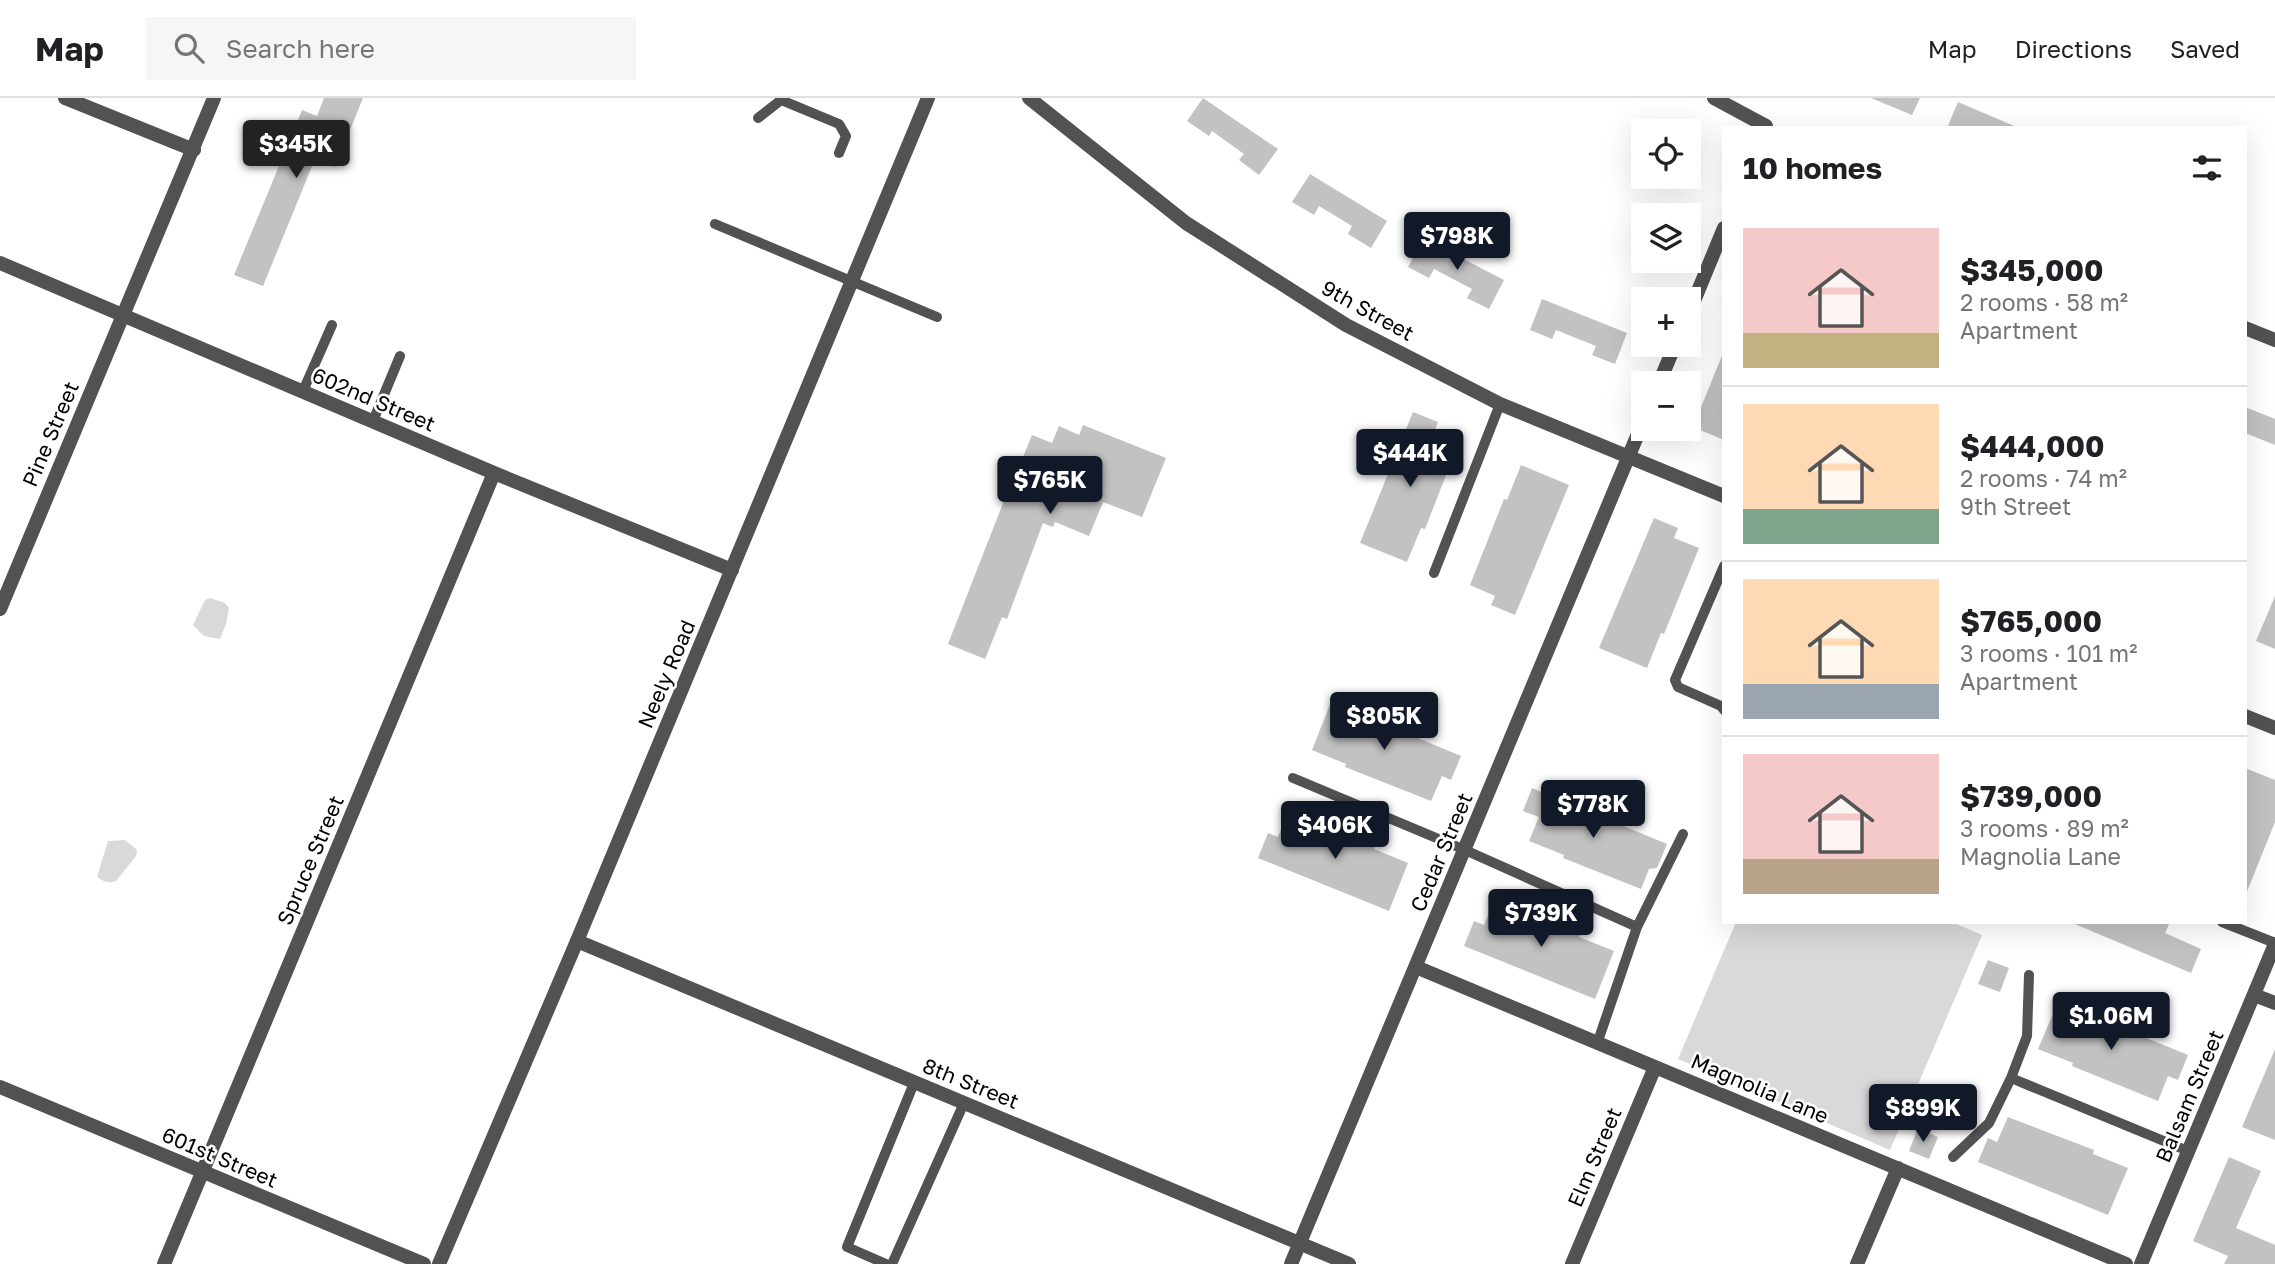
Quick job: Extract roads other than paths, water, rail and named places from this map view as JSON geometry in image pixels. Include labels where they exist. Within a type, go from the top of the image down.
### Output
[{"type":"street","points":[[65,98],[194,150]]},
{"type":"street","name":"Pine Street","points":[[0,609],[214,98]]},
{"type":"street","name":"Neely Road","points":[[439,1264],[577,942],[928,98]]},
{"type":"street","name":"9th Street","points":[[1029,98],[1186,223],[1346,325],[1500,404],[1722,495]]},
{"type":"street","points":[[1714,98],[1766,126]]},
{"type":"street","points":[[1700,287],[1722,233]]},
{"type":"street","name":"602nd Street","points":[[0,263],[732,570]]},
{"type":"street","points":[[2247,329],[2275,340]]},
{"type":"street","name":"Cedar Street","points":[[1291,1264],[1635,441]]},
{"type":"street","name":"Spruce Street","points":[[164,1264],[494,472]]},
{"type":"street","points":[[2247,717],[2275,728]]},
{"type":"street","name":"8th Street","points":[[577,942],[1349,1264]]},
{"type":"street","name":"Balsam Street","points":[[2141,1264],[2275,944]]},
{"type":"street","name":"Magnolia Lane","points":[[1416,967],[2126,1264]]},
{"type":"street","points":[[2254,995],[2275,1003]]},
{"type":"street","name":"Elm Street","points":[[1572,1264],[1656,1067]]},
{"type":"street","name":"601st Street","points":[[0,1087],[424,1264]]},
{"type":"street","points":[[1857,1264],[1898,1168]]},
{"type":"lane","points":[[758,118],[781,100],[839,124],[846,136],[839,153]]},
{"type":"lane","points":[[715,224],[937,317]]},
{"type":"lane","points":[[303,391],[332,325]]},
{"type":"lane","points":[[373,421],[400,356]]},
{"type":"lane","points":[[1434,573],[1500,404]]},
{"type":"lane","points":[[1722,571],[1675,680],[1678,687],[1722,707]]},
{"type":"lane","points":[[1293,778],[1465,850],[1637,927]]},
{"type":"lane","points":[[1598,1041],[1637,927],[1682,834]]},
{"type":"lane","points":[[2227,924],[2275,944]]},
{"type":"lane","points":[[1954,1157],[1989,1123],[2011,1078],[2027,1036],[2029,975]]},
{"type":"lane","points":[[2011,1078],[2188,1151]]},
{"type":"lane","points":[[886,1264],[847,1247],[914,1083]]},
{"type":"lane","points":[[892,1264],[964,1103]]}]
